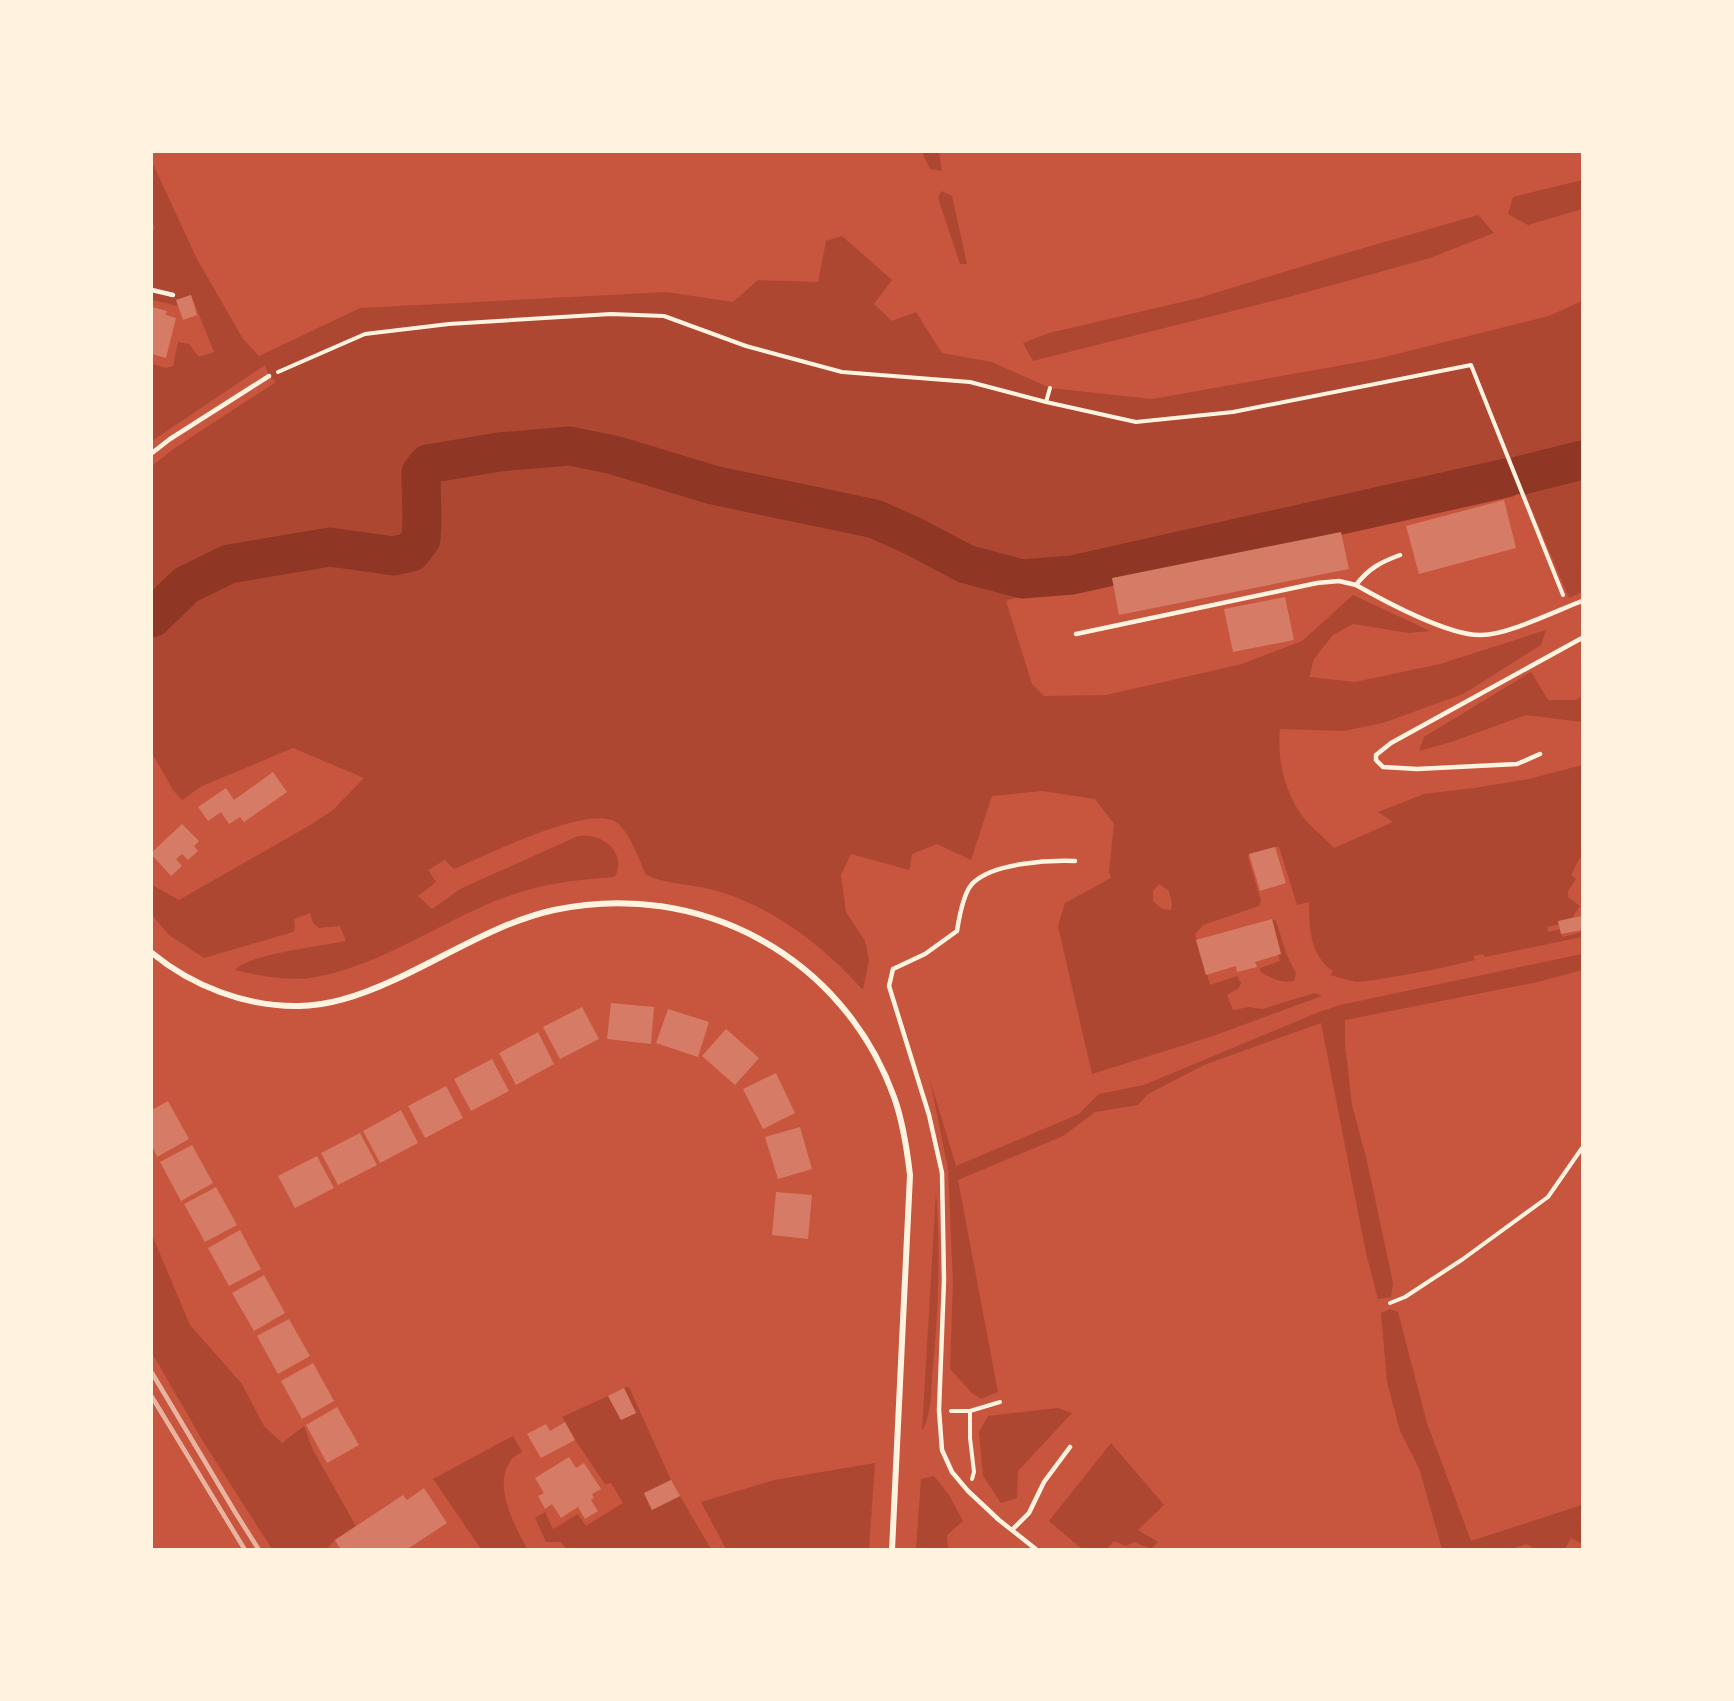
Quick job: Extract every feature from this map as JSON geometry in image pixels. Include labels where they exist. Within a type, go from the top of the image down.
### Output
[{"type":"street","points":[[152,953],[198,983],[224,994],[260,1003],[300,1006],[342,999],[393,981],[516,921],[592,904],[631,902],[705,915],[749,933],[784,952],[820,981],[849,1014],[872,1049],[894,1097],[905,1139],[910,1175],[892,1550]]},
{"type":"lane","points":[[152,290],[173,295]]},
{"type":"lane","points":[[152,453],[269,376]]},
{"type":"lane","points":[[1356,585],[1364,574],[1379,562],[1400,555]]},
{"type":"lane","points":[[1076,634],[1317,583],[1339,581],[1356,585],[1389,604],[1461,633],[1481,635],[1516,626],[1582,601]]},
{"type":"lane","points":[[1540,754],[1517,764],[1417,770],[1383,767],[1376,760],[1376,755],[1391,743],[1582,638]]},
{"type":"lane","points":[[1037,1550],[968,1491],[952,1472],[942,1450],[939,1410],[944,1280],[942,1173],[926,1105],[889,986],[893,969],[925,954],[957,930],[961,910],[973,882],[998,869],[1047,860],[1075,861]]},
{"type":"lane","points":[[1012,1530],[1029,1513],[1044,1482],[1070,1447]]},
{"type":"path","points":[[269,376],[365,334],[449,324],[611,314],[663,316],[746,346],[842,372],[970,382],[1136,422],[1233,412],[1471,365],[1567,607]]},
{"type":"path","points":[[1046,402],[1050,388]]},
{"type":"path","points":[[1390,1303],[1405,1297],[1463,1259],[1548,1197],[1582,1148]]},
{"type":"path","points":[[939,1410],[970,1411],[1000,1402]]},
{"type":"path","points":[[968,1491],[974,1472],[970,1411]]},
{"type":"shaded area","points":[[922,152],[939,152],[942,171],[930,169]]},
{"type":"shaded area","points":[[152,162],[197,259],[243,339],[259,356],[360,308],[666,292],[733,302],[758,280],[818,282],[826,241],[842,236],[892,280],[874,304],[892,321],[916,312],[942,353],[992,362],[1050,388],[1152,399],[1377,359],[1549,316],[1582,301],[1582,592],[1569,598],[1521,484],[1057,585],[1006,601],[1032,684],[1044,696],[1106,695],[1242,664],[1302,641],[1353,595],[1430,631],[1409,633],[1353,624],[1333,635],[1314,659],[1309,677],[1355,682],[1440,664],[1546,630],[1541,645],[1463,694],[1383,723],[1343,731],[1280,729],[1281,762],[1286,784],[1295,805],[1334,848],[1393,822],[1378,812],[1424,794],[1529,779],[1582,765],[1582,854],[1571,875],[1576,879],[1568,891],[1568,897],[1580,906],[1572,918],[1558,921],[1559,924],[1547,927],[1548,932],[1560,929],[1562,937],[1582,932],[1582,937],[1485,957],[1483,954],[1473,956],[1475,960],[1432,970],[1356,982],[1330,975],[1333,971],[1320,958],[1312,941],[1309,902],[1297,905],[1279,847],[1249,854],[1261,900],[1259,906],[1203,925],[1195,934],[1210,985],[1237,976],[1241,983],[1239,988],[1227,995],[1233,1010],[1249,1007],[1262,1009],[1315,993],[1322,996],[1213,1036],[1092,1074],[1058,926],[1065,903],[1111,878],[1109,871],[1114,824],[1095,799],[1042,791],[992,796],[971,860],[937,844],[912,854],[909,870],[851,854],[841,875],[846,912],[865,941],[869,960],[863,990],[813,942],[774,916],[732,896],[646,875],[626,832],[616,822],[602,818],[583,820],[536,834],[454,869],[445,860],[428,870],[436,882],[418,896],[432,909],[460,889],[578,836],[595,837],[610,846],[618,859],[615,877],[558,883],[497,900],[370,961],[316,977],[286,979],[235,970],[243,964],[270,955],[346,941],[340,926],[319,928],[313,923],[310,913],[294,919],[293,932],[204,958],[169,935],[152,915],[152,885],[179,900],[312,824],[333,810],[364,778],[293,748],[202,786],[182,800],[173,790],[152,753],[152,466],[176,447],[276,382],[269,376],[265,365],[152,441],[152,364],[166,368],[173,366],[178,342],[189,344],[199,357],[214,352],[191,295],[176,300],[178,306],[152,300],[152,230],[155,229],[152,219]],"holes":[[[1159,884],[1169,891],[1171,910],[1162,909],[1153,901],[1153,891]]]},
{"type":"shaded area","points":[[1582,180],[1582,209],[1528,225],[1508,214],[1513,197]]},
{"type":"shaded area","points":[[941,191],[952,196],[967,264],[960,264],[938,198]]},
{"type":"shaded area","points":[[1478,215],[1494,233],[1430,258],[1289,297],[1033,361],[1023,343],[1049,333],[1199,298]]},
{"type":"shaded area","points":[[1531,672],[1548,700],[1575,700],[1582,697],[1582,722],[1526,715],[1419,751],[1424,737]]},
{"type":"shaded area","points":[[1272,919],[1276,921],[1286,953],[1296,974],[1294,981],[1276,980],[1260,971],[1260,968],[1280,961],[1278,955],[1281,954]]},
{"type":"shaded area","points":[[1582,954],[1582,970],[1538,982],[1345,1020],[1345,1044],[1352,1105],[1367,1161],[1393,1283],[1391,1297],[1378,1299],[1366,1253],[1321,1023],[1204,1065],[1148,1094],[1138,1105],[1095,1112],[1063,1136],[958,1180],[998,1392],[981,1399],[972,1393],[950,1369],[953,1282],[948,1169],[930,1080],[956,1166],[1079,1114],[1099,1094],[1144,1085],[1319,1012],[1340,1005]]},
{"type":"shaded area","points":[[936,1192],[939,1261],[936,1332],[930,1405],[922,1431]]},
{"type":"shaded area","points":[[152,1235],[190,1325],[242,1384],[264,1426],[282,1443],[304,1426],[313,1450],[356,1526],[335,1540],[327,1549],[272,1549],[204,1443],[152,1353]]},
{"type":"shaded area","points":[[1390,1309],[1398,1312],[1427,1423],[1471,1541],[1582,1505],[1582,1544],[1571,1538],[1565,1549],[1536,1549],[1526,1544],[1512,1549],[1442,1549],[1419,1468],[1400,1431],[1387,1382],[1381,1313]]},
{"type":"shaded area","points":[[629,1387],[671,1480],[644,1494],[652,1510],[680,1496],[711,1549],[566,1549],[561,1542],[546,1542],[535,1518],[545,1512],[553,1529],[578,1514],[586,1526],[623,1503],[611,1483],[605,1484],[562,1417],[608,1396],[621,1420],[636,1413],[624,1388]]},
{"type":"shaded area","points":[[1058,1408],[1072,1413],[1018,1471],[1017,1498],[1001,1503],[983,1476],[979,1432],[988,1416]]},
{"type":"shaded area","points":[[513,1436],[522,1452],[512,1459],[506,1471],[505,1494],[507,1506],[527,1549],[481,1549],[433,1479]]},
{"type":"shaded area","points":[[1111,1443],[1164,1505],[1138,1530],[1158,1542],[1151,1549],[1134,1542],[1126,1546],[1114,1541],[1107,1549],[1082,1549],[1049,1521]]},
{"type":"shaded area","points":[[875,1463],[869,1549],[726,1549],[701,1502],[774,1480]]},
{"type":"shaded area","points":[[934,1476],[949,1495],[963,1521],[947,1535],[948,1549],[916,1549],[921,1479]]},
{"type":"building","points":[[191,295],[197,315],[183,320],[176,300]]},
{"type":"building","points":[[152,307],[167,311],[166,315],[176,318],[166,358],[152,354]]},
{"type":"building","points":[[1504,500],[1516,548],[1419,574],[1406,526]]},
{"type":"building","points":[[1341,532],[1349,569],[1119,615],[1112,578]]},
{"type":"building","points":[[1285,597],[1294,640],[1233,652],[1224,609]]},
{"type":"building","points":[[273,772],[287,792],[244,822],[240,817],[229,824],[221,812],[208,821],[198,807],[226,788],[234,800]]},
{"type":"building","points":[[182,824],[199,841],[194,846],[198,851],[188,860],[182,854],[176,859],[182,866],[171,876],[152,855],[152,852]]},
{"type":"building","points":[[1275,847],[1286,883],[1260,891],[1249,854]]},
{"type":"building","points":[[1582,916],[1582,930],[1561,934],[1558,921]]},
{"type":"building","points":[[1272,919],[1281,954],[1255,962],[1257,967],[1237,972],[1236,966],[1206,975],[1196,940]]},
{"type":"building","points":[[611,1003],[654,1007],[651,1044],[607,1039]]},
{"type":"building","points":[[582,1007],[599,1039],[560,1059],[543,1027]]},
{"type":"building","points":[[668,1009],[709,1022],[698,1057],[656,1043]]},
{"type":"building","points":[[726,1029],[759,1058],[735,1085],[702,1056]]},
{"type":"building","points":[[538,1032],[554,1064],[516,1085],[499,1053]]},
{"type":"building","points":[[492,1059],[509,1091],[471,1111],[454,1079]]},
{"type":"building","points":[[776,1073],[795,1113],[763,1129],[743,1089]]},
{"type":"building","points":[[446,1086],[463,1118],[425,1138],[408,1106]]},
{"type":"building","points":[[168,1101],[189,1139],[157,1157],[152,1146],[152,1110]]},
{"type":"building","points":[[401,1110],[418,1143],[380,1163],[363,1131]]},
{"type":"building","points":[[800,1127],[812,1169],[778,1179],[765,1137]]},
{"type":"building","points":[[360,1133],[377,1165],[338,1185],[321,1153]]},
{"type":"building","points":[[192,1145],[213,1183],[181,1201],[160,1162]]},
{"type":"building","points":[[317,1156],[334,1188],[295,1208],[278,1176]]},
{"type":"building","points":[[216,1187],[237,1225],[205,1242],[184,1204]]},
{"type":"building","points":[[776,1192],[812,1195],[808,1239],[772,1235]]},
{"type":"building","points":[[240,1230],[261,1269],[229,1286],[208,1248]]},
{"type":"building","points":[[264,1275],[285,1313],[254,1331],[232,1293]]},
{"type":"building","points":[[289,1319],[310,1356],[278,1374],[257,1336]]},
{"type":"building","points":[[313,1363],[334,1401],[302,1419],[281,1381]]},
{"type":"building","points":[[624,1388],[636,1413],[621,1420],[608,1396]]},
{"type":"building","points":[[337,1407],[359,1445],[327,1463],[306,1425]]},
{"type":"building","points":[[565,1422],[575,1440],[541,1458],[527,1434],[546,1424],[550,1431]]},
{"type":"building","points":[[569,1457],[576,1468],[584,1463],[601,1489],[592,1494],[594,1498],[591,1500],[598,1511],[585,1519],[578,1507],[561,1518],[552,1504],[545,1509],[538,1496],[544,1493],[535,1478]]},
{"type":"building","points":[[671,1480],[680,1496],[652,1510],[644,1493]]},
{"type":"building","points":[[424,1488],[447,1523],[406,1550],[341,1550],[335,1540],[403,1495],[407,1500]]},
{"type":"waterway","points":[[152,618],[186,585],[229,564],[330,547],[394,556],[411,552],[421,539],[421,473],[428,464],[499,452],[570,446],[614,455],[713,485],[875,519],[966,564],[1022,579],[1072,575],[1506,478]]},
{"type":"waterway","points":[[1522,475],[1582,460]]},
{"type":"railway","points":[[152,1373],[259,1550]]},
{"type":"railway","points":[[152,1397],[245,1550]]}]
